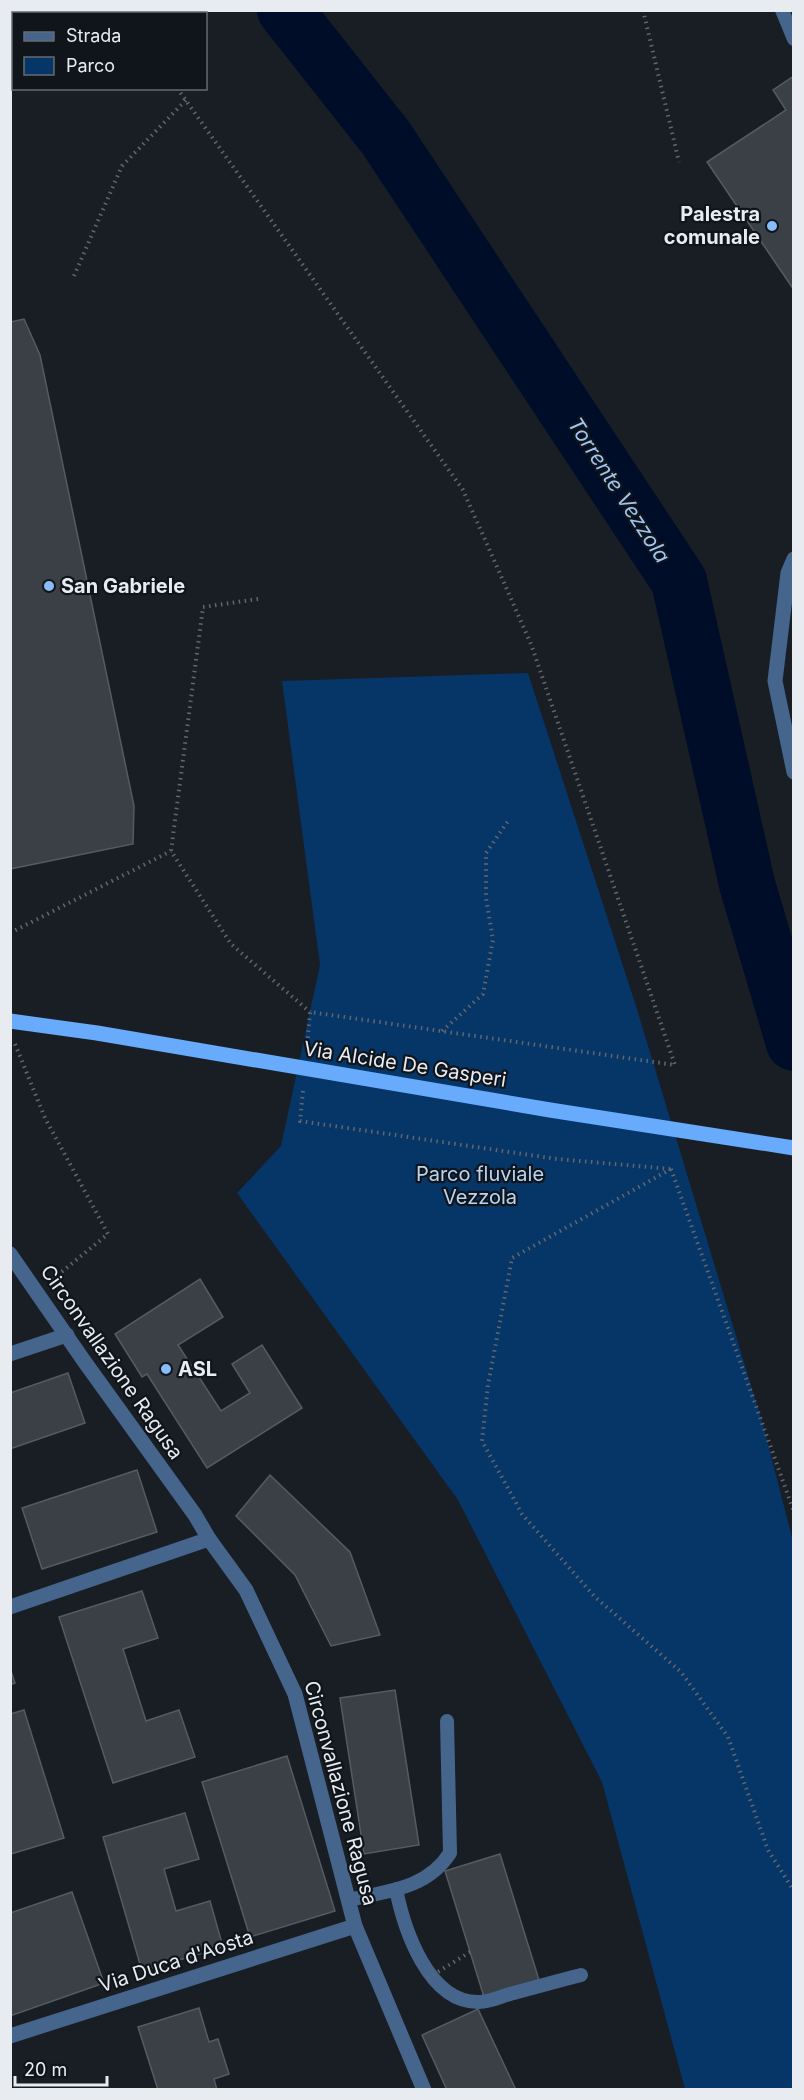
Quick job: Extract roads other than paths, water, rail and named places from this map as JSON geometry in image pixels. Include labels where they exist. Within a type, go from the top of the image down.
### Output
[{"type":"main road","name":"Via Alcide De Gasperi","points":[[10,1021],[87,1031],[527,1106],[794,1148]]},
{"type":"street","points":[[794,559],[788,573],[775,681],[794,772]]},
{"type":"street","name":"Circonvallazione Ragusa","points":[[10,1254],[246,1590],[295,1694],[355,1926],[424,2090]]},
{"type":"street","points":[[10,1354],[67,1335]]},
{"type":"street","points":[[10,1607],[209,1539]]},
{"type":"street","name":"Via Duca d'Aosta","points":[[10,2036],[355,1926]]},
{"type":"lane","points":[[782,10],[794,39]]},
{"type":"lane","points":[[348,1899],[396,1889],[423,1880],[442,1865],[450,1853],[447,1721]]},
{"type":"lane","points":[[396,1889],[400,1911],[410,1941],[421,1961],[440,1985],[458,1999],[480,2002],[580,1975]]},
{"type":"waterway","name":"Torrente Vezzola","points":[[285,10],[386,138],[679,581],[747,884],[794,1043]]},
{"type":"place","name":"Palestra comunale","points":[[772,226]]},
{"type":"place","name":"San Gabriele","points":[[49,586]]},
{"type":"place","name":"ASL","points":[[166,1369]]},
{"type":"park label","name":"Parco fluviale Vezzola","points":[[480,1186]]}]
